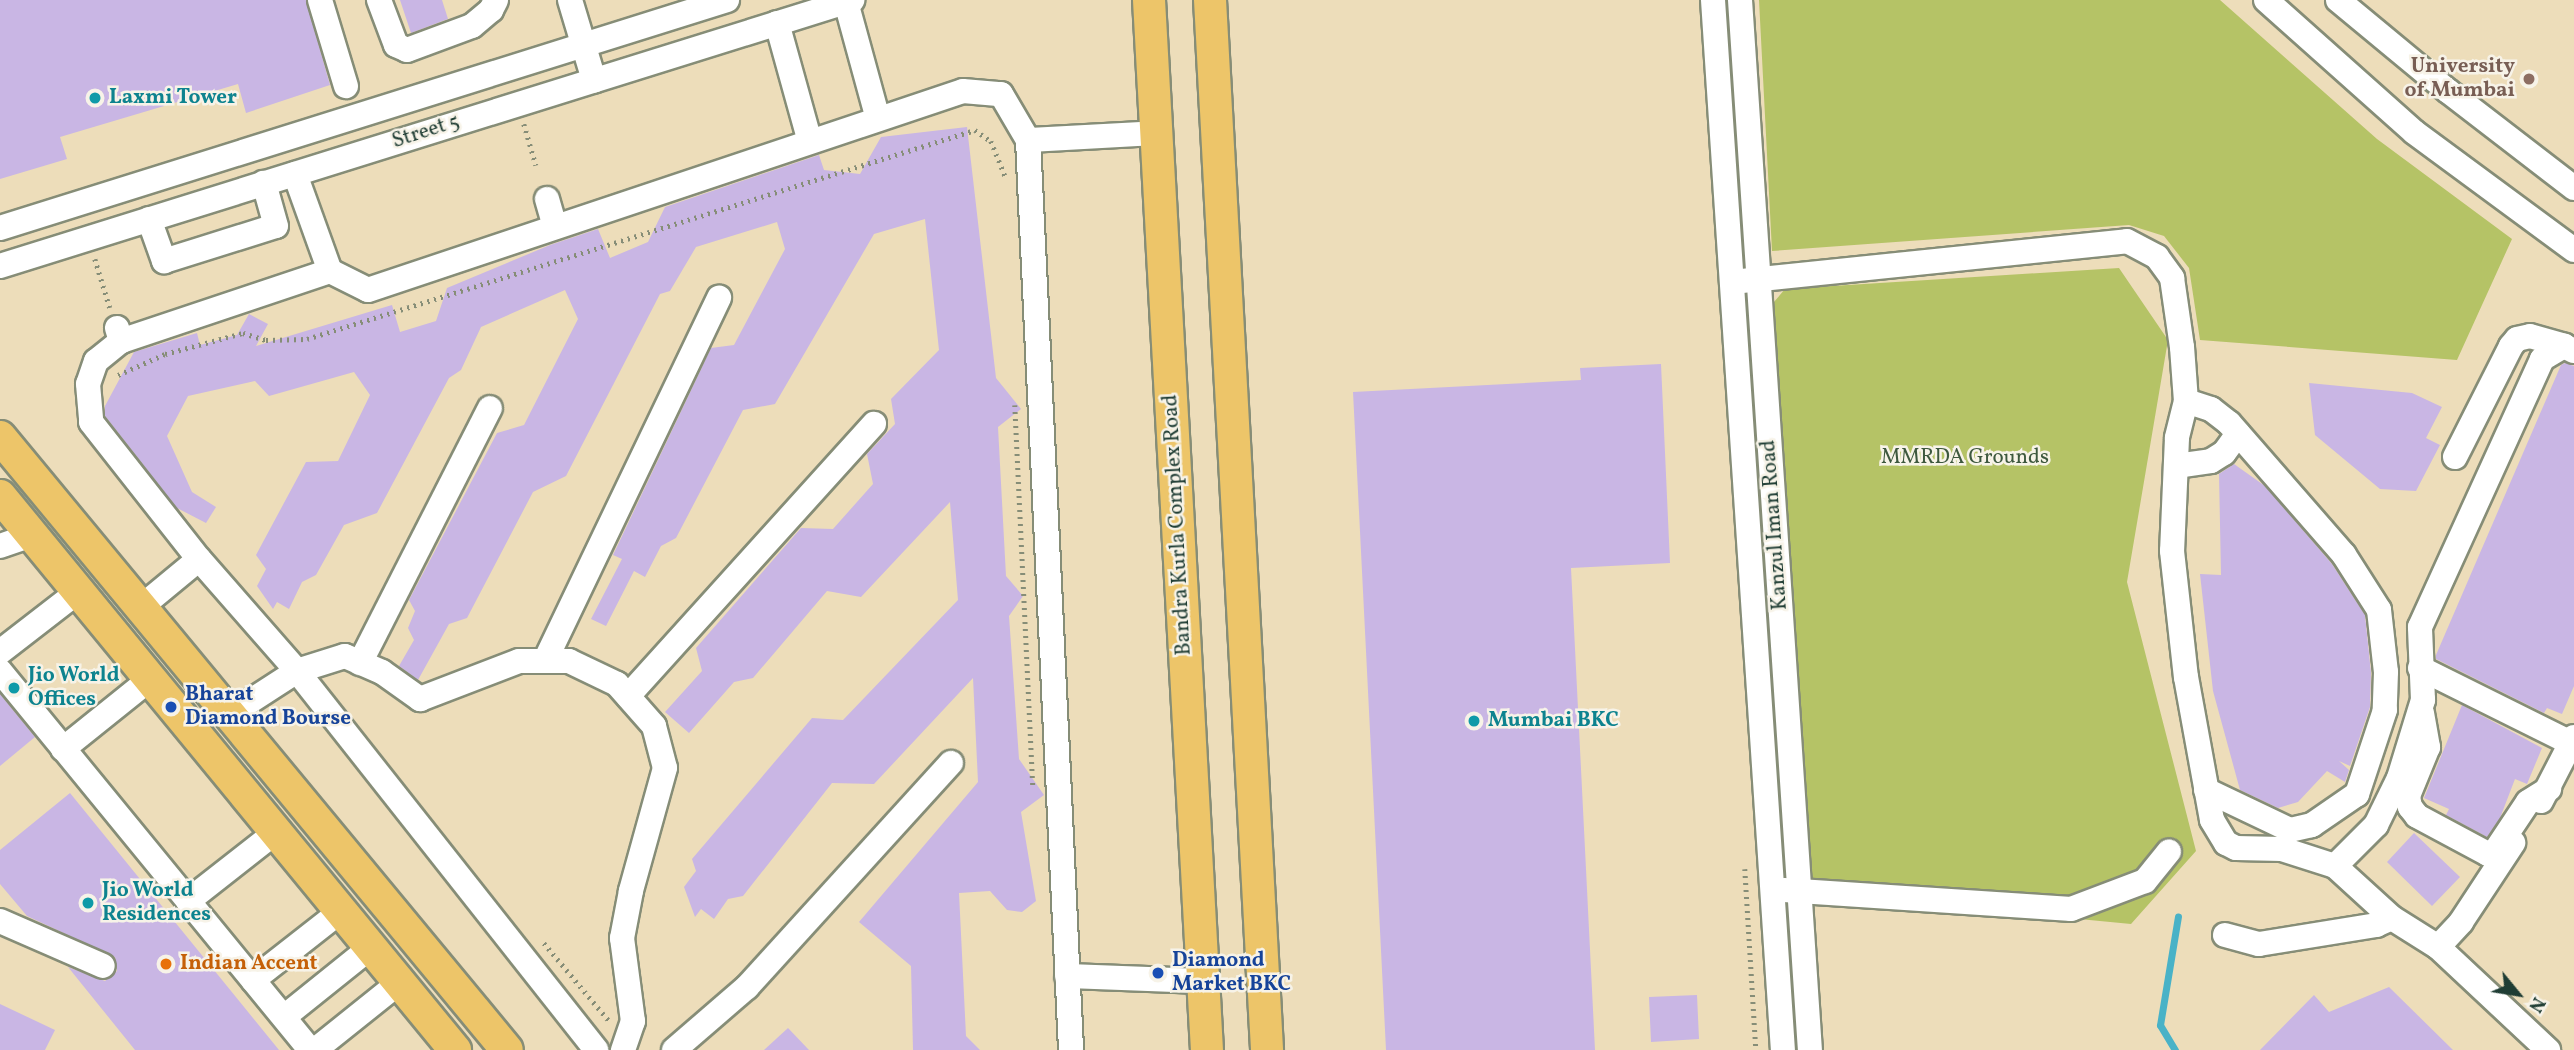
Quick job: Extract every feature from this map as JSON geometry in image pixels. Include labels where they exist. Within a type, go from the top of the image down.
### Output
[{"type":"main road","name":"Bandra Kurla Complex Road","points":[[1149,0],[1207,1050]]},
{"type":"main road","points":[[1210,0],[1267,1050]]},
{"type":"main road","points":[[0,437],[507,1050]]},
{"type":"main road","points":[[0,496],[455,1050]]},
{"type":"street","points":[[320,0],[346,86]]},
{"type":"street","points":[[379,0],[396,46],[407,50],[471,26],[491,10],[496,0]]},
{"type":"street","points":[[570,0],[594,80]]},
{"type":"street","name":"Street 5","points":[[0,228],[727,0]]},
{"type":"street","name":"Kanzul Iman Road","points":[[1713,0],[1783,1050]]},
{"type":"street","name":"Kanzul Iman Road","points":[[1740,0],[1810,1050]]},
{"type":"street","points":[[2266,0],[2414,132],[2574,250]]},
{"type":"street","points":[[2338,0],[2448,91],[2574,188]]},
{"type":"street","points":[[849,1],[878,119]]},
{"type":"street","name":"Street 5","points":[[0,266],[849,1]]},
{"type":"street","points":[[777,23],[810,142]]},
{"type":"street","points":[[596,1050],[297,670],[199,559],[91,422],[89,384],[96,361],[119,334],[330,271],[368,290],[963,90],[1001,94],[1028,140],[1071,1050]]},
{"type":"street","points":[[1028,140],[1157,133]]},
{"type":"street","points":[[295,174],[330,271]]},
{"type":"street","points":[[149,219],[164,261],[276,226],[264,184]]},
{"type":"street","points":[[547,199],[555,227]]},
{"type":"street","points":[[1732,282],[2127,241],[2157,257],[2172,278],[2180,321],[2186,401],[2177,438],[2172,551],[2186,677],[2212,821],[2225,843],[2236,848],[2282,849],[2335,866],[2392,918],[2438,947],[2545,1049]]},
{"type":"street","points":[[545,661],[719,298]]},
{"type":"street","points":[[2455,457],[2511,345],[2517,339],[2530,336],[2569,349]]},
{"type":"street","points":[[2549,789],[2529,802],[2494,853],[2488,854],[2417,816],[2410,807],[2409,796],[2428,747],[2421,709],[2420,627],[2542,359],[2569,349]]},
{"type":"street","points":[[2186,401],[2211,409],[2238,434],[2344,555],[2379,610],[2386,671],[2385,710],[2357,794],[2312,825],[2290,830],[2206,790]]},
{"type":"street","points":[[360,663],[490,408]]},
{"type":"street","points":[[628,696],[874,424]]},
{"type":"street","points":[[2176,466],[2211,461],[2224,453],[2238,434]]},
{"type":"street","points":[[0,546],[32,535]]},
{"type":"street","points":[[141,607],[199,559]]},
{"type":"street","points":[[0,652],[79,592]]},
{"type":"street","points":[[229,715],[297,670],[345,656],[382,672],[420,699],[519,661],[569,661],[617,684],[654,726],[665,768],[631,891],[622,938],[633,1021],[623,1050]]},
{"type":"street","points":[[2420,668],[2572,740],[2549,789],[2460,922],[2438,947]]},
{"type":"street","points":[[0,671],[313,1050],[400,982]]},
{"type":"street","points":[[63,748],[150,679]]},
{"type":"street","points":[[2335,866],[2375,825],[2399,778],[2421,709]]},
{"type":"street","points":[[674,1050],[747,987],[951,763]]},
{"type":"street","points":[[188,901],[276,832]]},
{"type":"street","points":[[1772,891],[1800,890],[2071,909],[2145,881],[2169,851]]},
{"type":"street","points":[[253,980],[341,911]]},
{"type":"street","points":[[2225,935],[2259,944],[2376,925],[2392,918]]},
{"type":"street","points":[[0,921],[103,966]]},
{"type":"street","points":[[284,1017],[371,947]]},
{"type":"street","points":[[1067,976],[1203,981]]},
{"type":"path","points":[[517,103],[536,165]]},
{"type":"path","points":[[88,238],[119,334]]},
{"type":"green space","points":[[1759,0],[2220,0],[2377,139],[2512,239],[2457,360],[2200,340],[2189,268],[2164,236],[2129,225],[1772,251]]},
{"type":"green space","name":"MMRDA Grounds","points":[[2119,268],[2168,340],[2127,582],[2196,851],[2131,924],[1810,893],[1774,302],[1785,289]]},
{"type":"building","name":"Laxmi Tower","points":[[0,0],[306,0],[330,85],[246,113],[238,84],[60,137],[67,159],[0,179]]},
{"type":"building","points":[[400,0],[442,0],[448,19],[411,33]]},
{"type":"building","points":[[967,127],[996,378],[1021,409],[998,427],[1006,576],[1023,596],[1009,616],[1019,759],[1044,795],[1021,812],[1036,901],[1022,912],[1007,910],[990,891],[959,893],[966,1036],[980,1050],[913,1050],[911,966],[859,922],[978,782],[973,678],[874,784],[832,783],[743,896],[728,899],[714,919],[701,909],[695,917],[684,887],[696,871],[692,859],[812,718],[843,720],[958,600],[950,502],[861,597],[827,591],[753,678],[734,682],[689,733],[665,712],[702,671],[696,648],[801,528],[833,529],[873,484],[867,454],[895,424],[891,399],[939,350],[925,219],[874,234],[775,404],[743,410],[676,538],[661,546],[645,577],[634,571],[606,626],[591,619],[622,559],[613,555],[711,348],[734,345],[785,249],[777,222],[696,247],[670,291],[660,294],[566,476],[533,492],[467,618],[449,624],[418,680],[399,666],[414,640],[408,628],[415,611],[409,600],[497,433],[524,425],[578,319],[565,290],[481,327],[461,370],[449,378],[377,513],[344,525],[316,575],[302,582],[289,609],[277,602],[273,609],[257,586],[266,569],[256,555],[306,462],[338,461],[370,395],[354,372],[269,396],[255,381],[188,396],[167,436],[192,492],[216,507],[206,523],[177,508],[105,416],[105,406],[134,352],[197,333],[200,345],[237,335],[249,314],[268,324],[256,346],[392,305],[400,332],[436,321],[447,288],[550,245],[598,229],[610,258],[648,242],[665,207],[819,155],[824,170],[860,174],[881,137]]},
{"type":"building","points":[[2565,363],[2574,366],[2574,686],[2562,714],[2547,708],[2544,713],[2436,659],[2436,655],[2561,365]]},
{"type":"building","name":"Mumbai BKC","points":[[1661,364],[1670,563],[1571,568],[1595,1050],[1386,1050],[1353,392],[1581,380],[1580,368]]},
{"type":"building","points":[[2309,383],[2412,393],[2442,407],[2426,438],[2440,445],[2416,491],[2380,489],[2315,435]]},
{"type":"building","points":[[2234,464],[2265,486],[2332,564],[2365,615],[2371,673],[2370,707],[2350,766],[2339,761],[2349,770],[2345,782],[2327,771],[2298,802],[2278,808],[2240,790],[2213,691],[2200,574],[2221,575],[2219,474]]},
{"type":"building","points":[[0,694],[35,737],[0,766]]},
{"type":"building","points":[[2462,705],[2542,748],[2527,784],[2515,779],[2500,818],[2487,837],[2446,815],[2449,809],[2424,798]]},
{"type":"building","name":"Jio World Residences","points":[[70,793],[279,1050],[135,1050],[68,967],[105,981],[117,971],[115,957],[27,916],[0,884],[0,850]]},
{"type":"building","points":[[2414,833],[2460,877],[2432,906],[2387,862]]},
{"type":"building","points":[[2389,987],[2453,1050],[2260,1050],[2314,995],[2329,1012]]},
{"type":"building","points":[[1697,995],[1699,1039],[1651,1042],[1649,997]]},
{"type":"building","points":[[0,1004],[55,1030],[45,1050],[0,1050]]},
{"type":"building","points":[[788,1028],[809,1050],[764,1050]]},
{"type":"waterway","points":[[2175,1050],[2160,1025],[2178,916]]},
{"type":"place","name":"University of Mumbai","points":[[2529,79]]},
{"type":"place","name":"Laxmi Tower","points":[[95,98]]},
{"type":"place","name":"Jio World Offices","points":[[14,688]]},
{"type":"place","name":"Bharat Diamond Bourse","points":[[171,707]]},
{"type":"place","name":"Mumbai BKC","points":[[1474,721]]},
{"type":"place","name":"Jio World Residences","points":[[88,903]]},
{"type":"place","name":"Indian Accent","points":[[166,964]]},
{"type":"place","name":"Diamond Market BKC","points":[[1158,973]]}]
